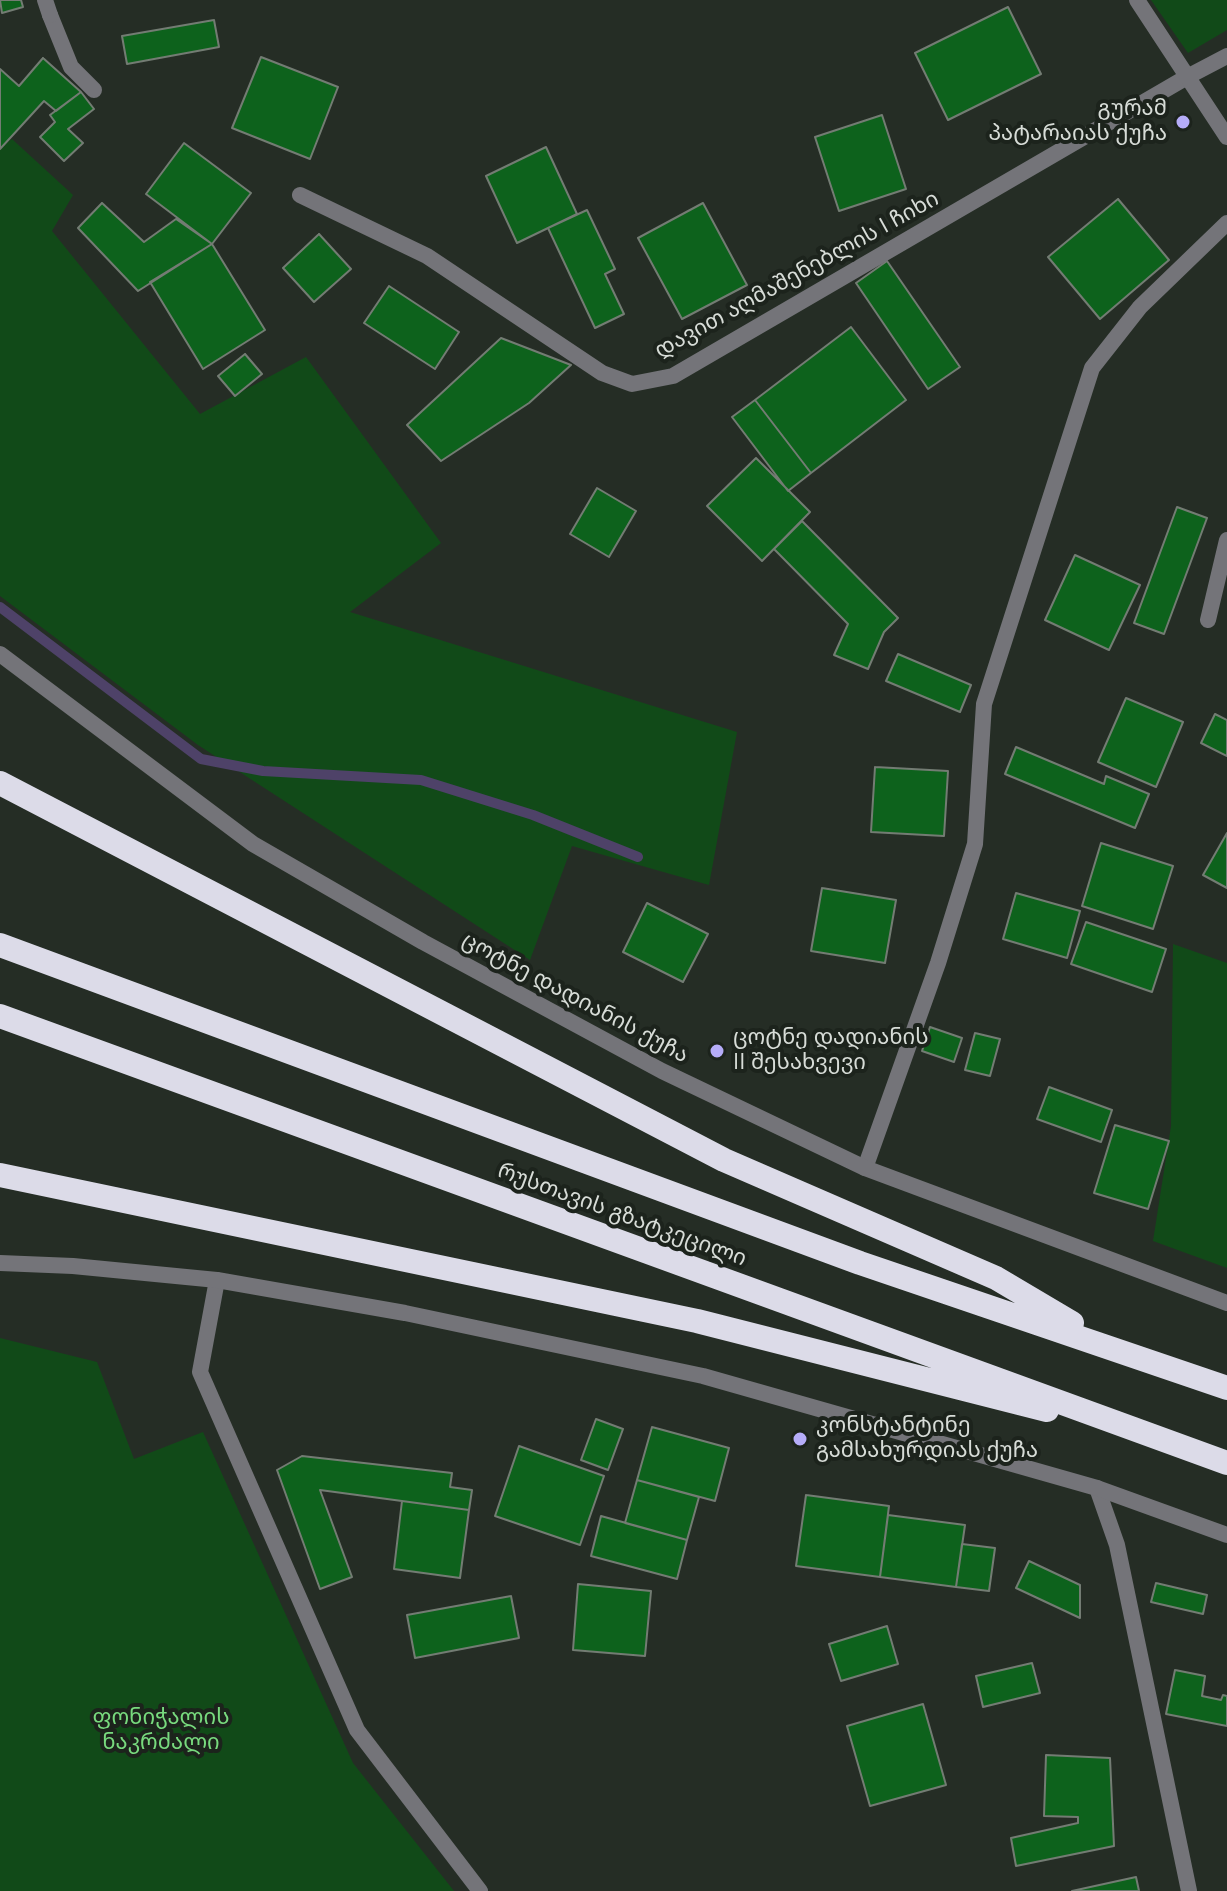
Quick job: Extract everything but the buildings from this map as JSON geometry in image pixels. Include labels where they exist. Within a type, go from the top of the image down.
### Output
[{"type":"highway","points":[[0,783],[724,1160],[996,1278],[1112,1347]]},
{"type":"highway","name":"რუსთავის გზატკეცილი","points":[[0,945],[845,1258],[1227,1388]]},
{"type":"highway","name":"რუსთავის გზატკეცილი","points":[[0,1016],[505,1201],[975,1368],[1227,1463]]},
{"type":"highway","points":[[0,1175],[697,1321],[1158,1439]]},
{"type":"street","points":[[1137,0],[1227,137]]},
{"type":"street","points":[[48,8],[71,67],[94,90]]},
{"type":"street","points":[[1187,77],[1227,56]]},
{"type":"street","name":"დავით აღმაშენებლის I ჩიხი","points":[[300,195],[427,256],[602,373],[632,384],[673,376],[1187,77]]},
{"type":"street","points":[[865,1168],[938,963],[975,844],[984,704],[1092,368],[1140,307],[1227,223]]},
{"type":"street","points":[[1208,620],[1227,540]]},
{"type":"street","name":"ცოტნე დადიანის ქუჩა","points":[[0,654],[253,844],[423,942],[662,1071],[865,1168],[1227,1303]]},
{"type":"street","points":[[0,1263],[138,1271],[217,1280],[405,1313],[703,1376],[1097,1488],[1227,1535]]},
{"type":"street","points":[[217,1280],[200,1372],[357,1730],[480,1891]]},
{"type":"street","points":[[1097,1488],[1117,1545],[1189,1891]]},
{"type":"green space","points":[[1151,0],[1227,0],[1227,30],[1188,53]]},
{"type":"green space","points":[[12,139],[73,195],[52,231],[200,414],[306,357],[441,543],[350,612],[737,732],[709,885],[572,846],[530,960],[198,745],[0,596],[0,148]]},
{"type":"green space","points":[[1173,944],[1227,963],[1227,1268],[1153,1241],[1171,1126]]},
{"type":"green space","name":"ფონიჭალის ნაკრძალი","points":[[0,1338],[97,1362],[134,1459],[203,1432],[353,1763],[454,1891],[0,1891]]},
{"type":"waterway","points":[[0,607],[201,759],[263,771],[421,780],[533,815],[638,857]]},
{"type":"place","name":"გურამ პატარაიას ქუჩა","points":[[1183,122]]},
{"type":"place","name":"ცოტნე დადიანის II შესახვევი","points":[[717,1051]]},
{"type":"place","name":"კონსტანტინე გამსახურდიას ქუჩა","points":[[800,1439]]}]
